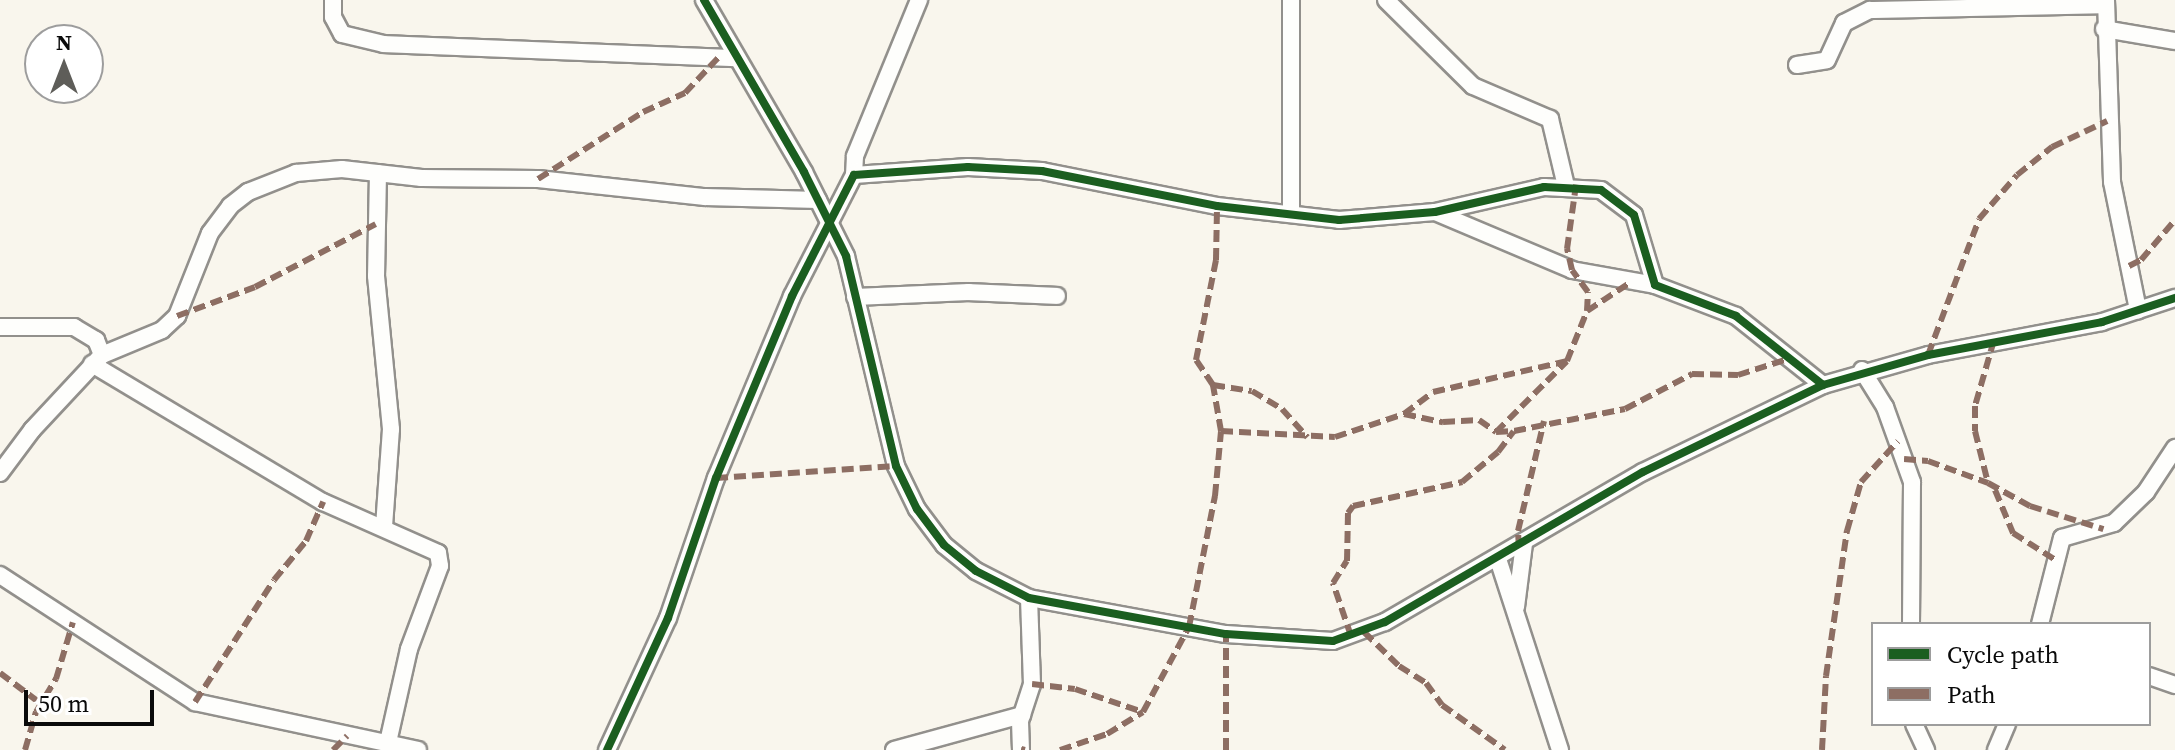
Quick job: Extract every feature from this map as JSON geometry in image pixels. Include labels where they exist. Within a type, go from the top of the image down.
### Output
[{"type":"street","points":[[333,0],[333,17],[342,34],[384,44],[735,58]]},
{"type":"street","points":[[704,0],[830,218],[855,297],[896,466],[917,509],[944,545],[976,571],[1029,598],[1091,605],[1226,634],[1333,641],[1385,622],[1524,544],[1643,472],[1823,385],[1862,370],[2102,322],[2175,298]]},
{"type":"street","points":[[607,750],[668,618],[716,478],[792,296],[854,175],[855,156],[919,0]]},
{"type":"street","points":[[1291,0],[1291,212]]},
{"type":"street","points":[[1386,0],[1473,86],[1550,119],[1566,186]]},
{"type":"street","points":[[1797,65],[1827,60],[1844,23],[1870,10],[2106,3],[2104,29],[2112,182],[2138,310]]},
{"type":"street","points":[[2104,29],[2175,41]]},
{"type":"street","points":[[854,175],[968,167],[1042,171],[1217,206],[1291,212],[1339,220],[1435,212],[1492,195],[1566,186],[1601,190],[1634,215],[1655,285]]},
{"type":"street","points":[[0,473],[97,360],[162,330],[177,316],[210,233],[248,192],[296,173],[342,169],[538,179],[705,197],[818,200]]},
{"type":"street","points":[[378,173],[376,276],[391,429],[384,527]]},
{"type":"street","points":[[1435,212],[1572,270],[1655,285],[1736,316],[1823,385]]},
{"type":"street","points":[[855,297],[969,292],[1057,296]]},
{"type":"street","points":[[0,327],[74,327],[96,340],[97,360]]},
{"type":"street","points":[[97,360],[323,502],[384,527],[441,559],[409,649],[388,742]]},
{"type":"street","points":[[1862,370],[1885,407],[1912,482],[1911,622]]},
{"type":"street","points":[[2041,622],[2062,538],[2114,523],[2146,492],[2175,448]]},
{"type":"street","points":[[1515,612],[1524,544]]},
{"type":"street","points":[[1498,559],[1560,750]]},
{"type":"street","points":[[0,575],[195,702],[418,750]]},
{"type":"street","points":[[1021,750],[1022,715],[1032,684],[1029,598]]},
{"type":"street","points":[[2151,677],[2175,685]]},
{"type":"street","points":[[894,750],[1022,715]]},
{"type":"street","points":[[1915,726],[1926,750]]},
{"type":"street","points":[[1996,750],[2006,726]]},
{"type":"marked path","points":[[538,179],[643,112],[685,93],[718,58]]},
{"type":"marked path","points":[[1928,355],[1979,219],[2017,175],[2052,147],[2107,121]]},
{"type":"marked path","points":[[1496,432],[1567,361],[1587,311],[1588,292],[1572,270],[1567,249],[1576,185]]},
{"type":"marked path","points":[[1060,750],[1107,734],[1143,712],[1189,627],[1215,496],[1221,431],[1213,385],[1196,360],[1216,260],[1217,206]]},
{"type":"marked path","points":[[2129,266],[2141,260],[2175,220]]},
{"type":"marked path","points":[[177,316],[255,287],[376,224]]},
{"type":"marked path","points":[[1587,311],[1628,284]]},
{"type":"marked path","points":[[1994,340],[1975,406],[1975,431],[1988,483],[2030,506],[2103,529]]},
{"type":"marked path","points":[[1221,431],[1335,437],[1404,414],[1443,422],[1479,420],[1496,432],[1514,431],[1625,409],[1692,374],[1738,375],[1788,359]]},
{"type":"marked path","points":[[1404,414],[1433,392],[1567,361]]},
{"type":"marked path","points":[[1213,385],[1252,391],[1282,409],[1307,437]]},
{"type":"marked path","points":[[1519,547],[1518,531],[1544,421]]},
{"type":"marked path","points":[[1351,636],[1333,583],[1347,561],[1348,513],[1353,506],[1462,482],[1498,452],[1514,431]]},
{"type":"marked path","points":[[1822,750],[1826,676],[1847,531],[1861,482],[1898,441]]},
{"type":"marked path","points":[[1904,459],[1928,461],[1988,483]]},
{"type":"marked path","points":[[716,478],[896,466]]},
{"type":"marked path","points":[[1995,490],[2013,533],[2054,559]]},
{"type":"marked path","points":[[195,702],[274,580],[306,541],[323,502]]},
{"type":"marked path","points":[[25,750],[36,712],[56,679],[73,622]]},
{"type":"marked path","points":[[1364,632],[1399,666],[1426,683],[1442,705],[1505,750]]},
{"type":"marked path","points":[[1226,634],[1226,750]]},
{"type":"marked path","points":[[0,673],[40,703]]},
{"type":"marked path","points":[[1032,684],[1075,689],[1143,712]]},
{"type":"marked path","points":[[333,750],[347,736]]},
{"type":"marked path","points":[[1021,749],[1025,750]]},
{"type":"cycle path","points":[[704,0],[804,172],[846,256],[896,466],[917,509],[944,545],[976,571],[1029,598],[1226,634],[1333,641],[1385,622],[1643,472],[1823,385],[1928,355],[2102,322],[2175,298]]},
{"type":"cycle path","points":[[607,750],[668,618],[716,478],[792,296],[854,175],[968,167],[1042,171],[1217,206],[1339,220],[1435,212],[1544,187],[1601,190],[1634,215],[1655,285],[1736,316],[1823,385]]}]
